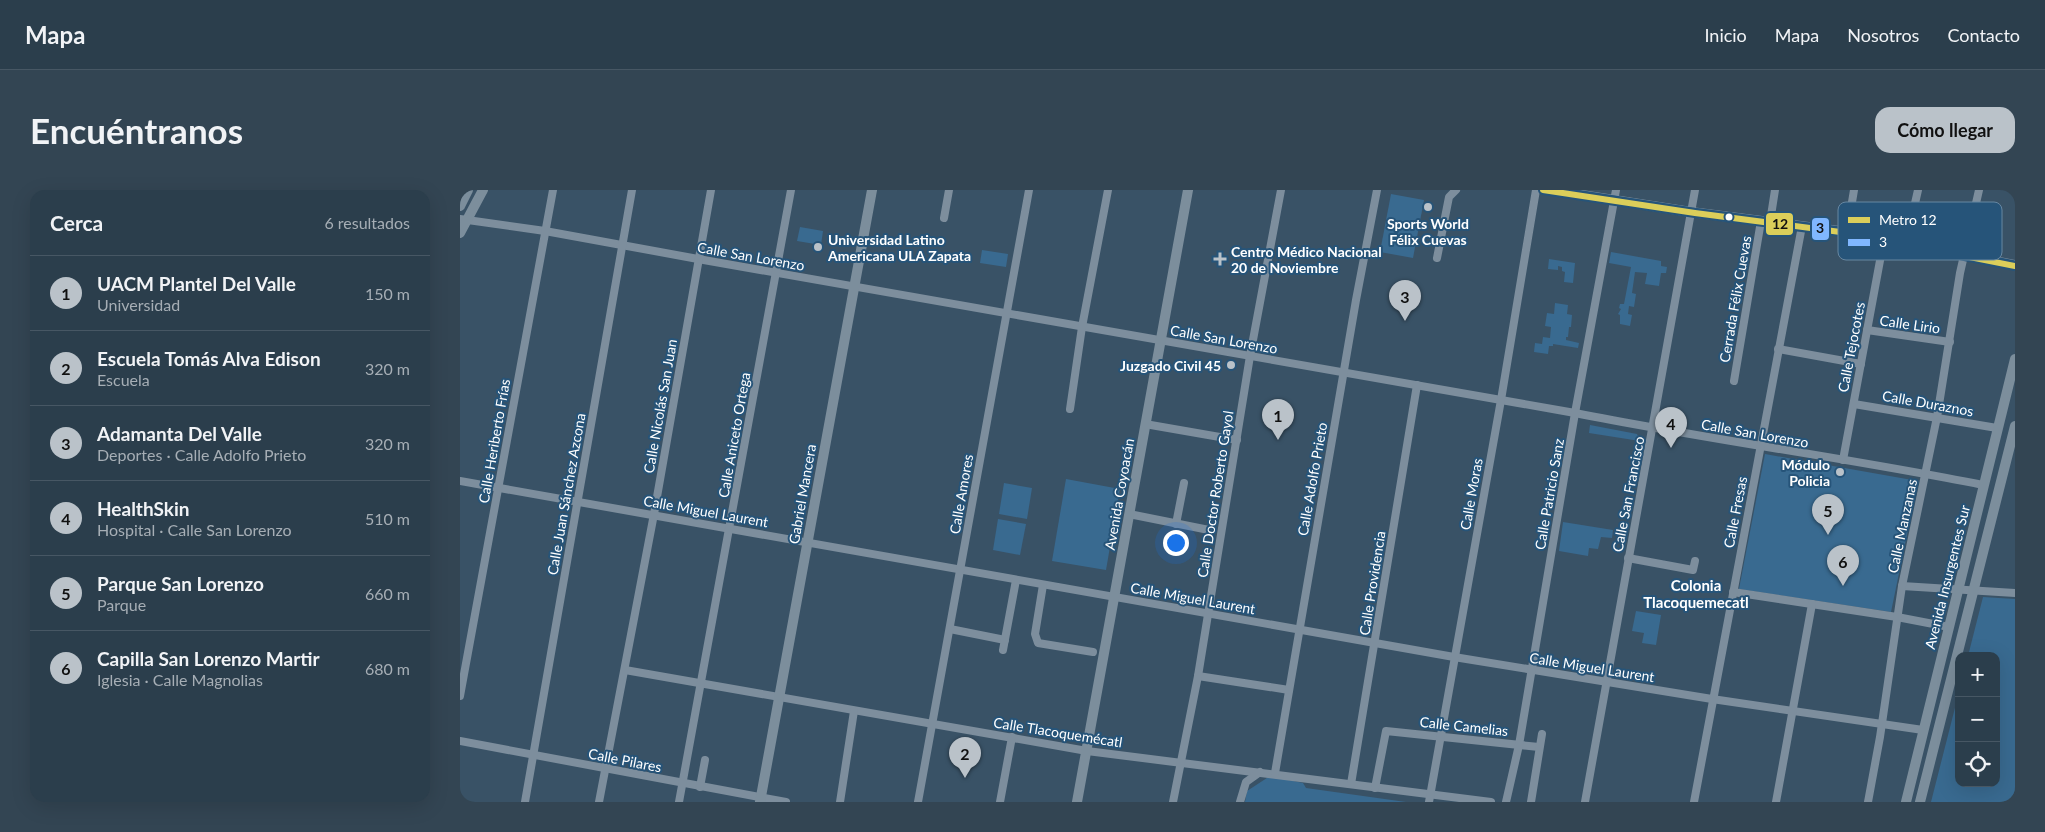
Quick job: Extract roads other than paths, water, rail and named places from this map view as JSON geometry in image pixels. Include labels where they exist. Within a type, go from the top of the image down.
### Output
[{"type":"main road","points":[[460,206],[468,190]]},
{"type":"main road","points":[[460,233],[464,219],[483,190]]},
{"type":"main road","name":"Gabriel Mancera","points":[[761,800],[872,190]]},
{"type":"main road","name":"Avenida Coyoacán","points":[[1077,802],[1188,190]]},
{"type":"main road","points":[[1550,190],[1615,195],[1691,212],[1838,231]]},
{"type":"main road","points":[[1990,260],[2015,265]]},
{"type":"main road","name":"Avenida Insurgentes Sur","points":[[1906,802],[2015,359]]},
{"type":"main road","name":"Avenida Insurgentes Sur","points":[[1920,802],[2015,426]]},
{"type":"street","name":"Calle Heriberto Frías","points":[[460,696],[553,190]]},
{"type":"street","name":"Calle Juan Sánchez Azcona","points":[[524,802],[632,190]]},
{"type":"street","name":"Calle Nicolás San Juan","points":[[599,802],[654,514],[711,190]]},
{"type":"street","name":"Calle Aniceto Ortega","points":[[679,802],[791,190]]},
{"type":"street","points":[[944,218],[949,190]]},
{"type":"street","name":"Calle Amores","points":[[918,802],[1029,190]]},
{"type":"street","points":[[1070,409],[1082,327],[1108,190]]},
{"type":"street","name":"Calle Doctor Roberto Gayol","points":[[1173,802],[1198,676],[1238,440],[1250,356],[1282,190]]},
{"type":"street","name":"Calle Adolfo Prieto","points":[[1274,773],[1343,372],[1377,190]]},
{"type":"street","points":[[1437,258],[1448,197],[1456,190]]},
{"type":"street","name":"Calle Moras","points":[[1430,799],[1501,400],[1536,190]]},
{"type":"street","name":"Calle San Francisco","points":[[1585,802],[1695,190]]},
{"type":"street","name":"Cerrada Félix Cuevas","points":[[1734,381],[1765,221],[1776,190]]},
{"type":"street","name":"Calle Patricio Sanz","points":[[1506,802],[1519,744],[1615,195]]},
{"type":"street","name":"Calle San Lorenzo","points":[[464,219],[545,231],[698,260],[1417,385],[1760,447],[1925,473],[1983,485]]},
{"type":"street","name":"Calle Fresas","points":[[1694,802],[1802,226]]},
{"type":"street","name":"Calle Tejocotes","points":[[1843,460],[1880,260]]},
{"type":"street","name":"Calle Manzanas","points":[[1868,802],[1882,724],[1902,586],[1937,417],[1963,260]]},
{"type":"street","name":"Calle Lirio","points":[[1867,330],[1950,342]]},
{"type":"street","points":[[1778,349],[1861,364]]},
{"type":"street","name":"Calle Providencia","points":[[1351,784],[1417,385]]},
{"type":"street","name":"Calle Duraznos","points":[[1854,404],[1998,428]]},
{"type":"street","points":[[1145,424],[1238,440]]},
{"type":"street","name":"Calle Miguel Laurent","points":[[460,481],[730,527],[807,543],[1454,657],[1793,712],[1923,730]]},
{"type":"street","points":[[1176,524],[1184,483]]},
{"type":"street","points":[[1129,514],[1209,530]]},
{"type":"street","points":[[1628,558],[1693,570],[1695,560]]},
{"type":"street","points":[[1003,650],[1016,580]]},
{"type":"street","points":[[1043,585],[1035,634],[1038,643],[1093,652]]},
{"type":"street","points":[[1902,586],[2015,594]]},
{"type":"street","points":[[1733,592],[1897,617],[1949,627]]},
{"type":"street","points":[[1776,802],[1812,604]]},
{"type":"street","points":[[950,629],[1005,640]]},
{"type":"street","name":"Calle Tlacoquemécatl","points":[[624,670],[1087,751],[1274,773],[1351,784],[1430,799],[1491,802]]},
{"type":"street","points":[[1198,676],[1289,690]]},
{"type":"street","points":[[840,802],[854,710]]},
{"type":"street","name":"Calle Camelias","points":[[1375,788],[1386,731],[1539,747]]},
{"type":"street","points":[[1531,802],[1542,734]]},
{"type":"street","points":[[1000,802],[1012,737]]},
{"type":"street","name":"Calle Pilares","points":[[460,741],[761,800],[786,802]]},
{"type":"street","points":[[700,787],[705,760]]},
{"type":"street","points":[[1240,802],[1247,780],[1245,771]]},
{"type":"street","points":[[1247,780],[1260,772]]},
{"type":"metro line","name":"12","points":[[1543,190],[1695,213],[1838,232]]},
{"type":"metro line","name":"12","points":[[1985,260],[2015,266]]},
{"type":"place","name":"Sports World Félix Cuevas","points":[[1428,207]]},
{"type":"place","name":"Universidad Latino Americana ULA Zapata","points":[[818,247]]},
{"type":"place","name":"Centro Médico Nacional 20 de Noviembre","points":[[1220,259]]},
{"type":"place","name":"Adamanta Del Valle","points":[[1405,321]]},
{"type":"place","name":"Juzgado Civil 45","points":[[1231,365]]},
{"type":"place","name":"UACM Plantel Del Valle","points":[[1278,440]]},
{"type":"place","name":"HealthSkin","points":[[1671,448]]},
{"type":"place","name":"Módulo Policia","points":[[1840,472]]},
{"type":"place","name":"Parque San Lorenzo","points":[[1828,535]]},
{"type":"place","name":"Capilla San Lorenzo Martir","points":[[1843,586]]},
{"type":"place","name":"Escuela Tomás Alva Edison","points":[[965,778]]},
{"type":"district","name":"Colonia Tlacoquemecatl","points":[[1696,594]]}]
